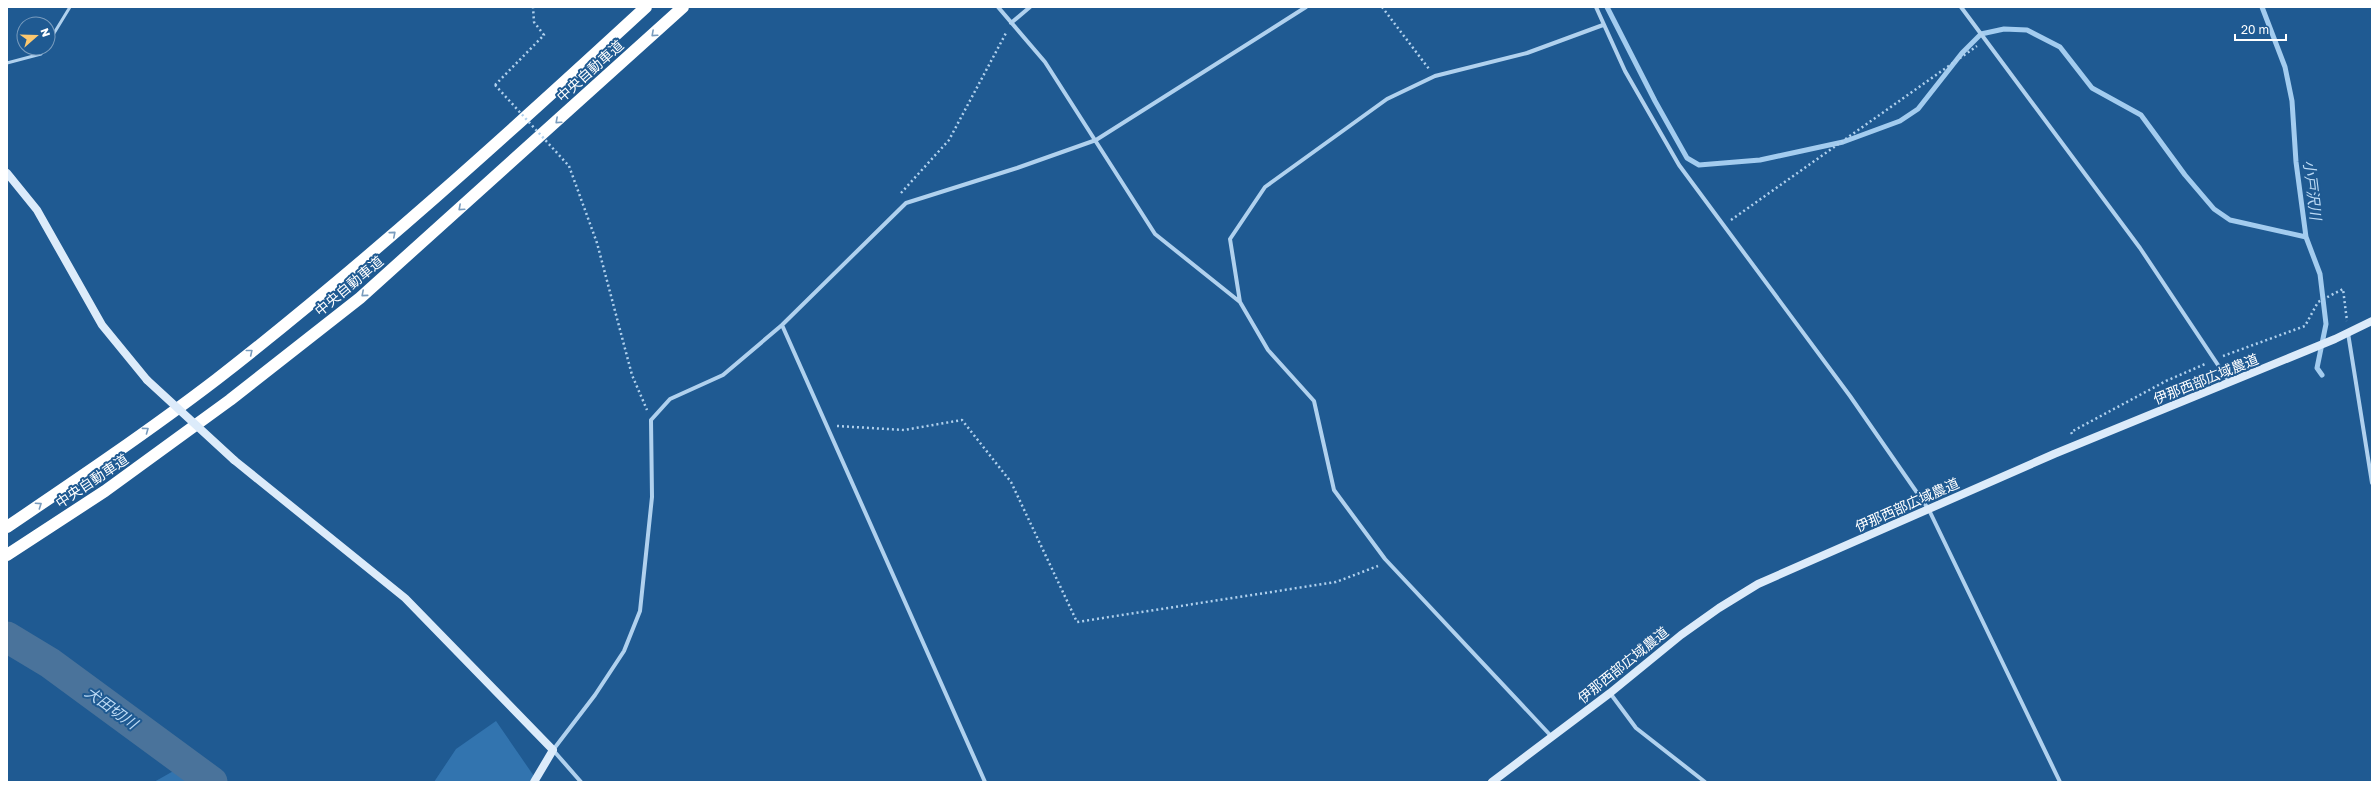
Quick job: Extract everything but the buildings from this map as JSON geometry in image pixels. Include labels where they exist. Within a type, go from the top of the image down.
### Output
[{"type":"highway","name":"中央自動車道","points":[[7,527],[91,470],[216,380],[344,277],[646,7]]},
{"type":"highway","name":"中央自動車道","points":[[7,555],[105,491],[230,400],[360,298],[683,7]]},
{"type":"street","points":[[998,7],[1046,62],[1155,234],[1240,302],[1268,350],[1314,401],[1334,490],[1388,563],[1552,737]]},
{"type":"street","points":[[1011,23],[1030,7]]},
{"type":"street","points":[[534,782],[553,750],[595,695],[624,651],[640,612],[652,497],[651,420],[670,399],[723,375],[782,325],[906,204],[1017,168],[1096,140],[1306,7]]},
{"type":"street","points":[[1596,7],[1625,71],[1679,165],[1850,396],[1929,510],[2060,782]]},
{"type":"street","points":[[1961,7],[2140,248],[2230,383]]},
{"type":"street","points":[[1240,302],[1230,239],[1265,187],[1387,99],[1435,76],[1527,53],[1603,25]]},
{"type":"street","points":[[7,173],[37,210],[102,325],[147,380],[234,460],[405,598],[553,750],[581,782]]},
{"type":"street","name":"伊那西部広域農道","points":[[1492,782],[1610,693],[1681,635],[1719,608],[1758,584],[2054,454],[2307,351],[2372,321]]},
{"type":"street","points":[[782,325],[985,782]]},
{"type":"street","points":[[2348,333],[2372,483]]},
{"type":"street","points":[[1610,693],[1636,728],[1705,782]]},
{"type":"lane","points":[[56,30],[70,7]]},
{"type":"lane","points":[[7,63],[33,56]]},
{"type":"path","points":[[533,7],[534,22],[544,35],[495,85],[569,166],[597,243],[632,375],[651,420]]},
{"type":"path","points":[[1382,7],[1435,76]]},
{"type":"path","points":[[901,208],[894,201],[949,140],[1011,23]]},
{"type":"path","points":[[1724,225],[1986,40]]},
{"type":"path","points":[[827,425],[904,430],[962,420],[1011,482],[1077,622],[1336,582],[1388,563]]},
{"type":"shaded area","points":[[496,721],[538,782],[434,782],[456,749]]},
{"type":"shaded area","points":[[177,769],[192,782],[154,782]]},
{"type":"waterway","points":[[1607,7],[1655,101],[1687,158],[1699,165],[1760,160],[1843,142],[1900,121],[1918,109],[1962,53],[1981,34],[2004,29],[2027,30],[2060,47],[2092,88],[2141,115],[2185,175],[2214,209],[2230,220],[2306,237]]},
{"type":"waterway","name":"小戸沢川","points":[[2262,7],[2285,67],[2292,101],[2296,162],[2306,237],[2320,274],[2326,324],[2317,368],[2322,375]]},
{"type":"waterway","name":"犬田切川","points":[[7,637],[50,663],[212,782]]}]
